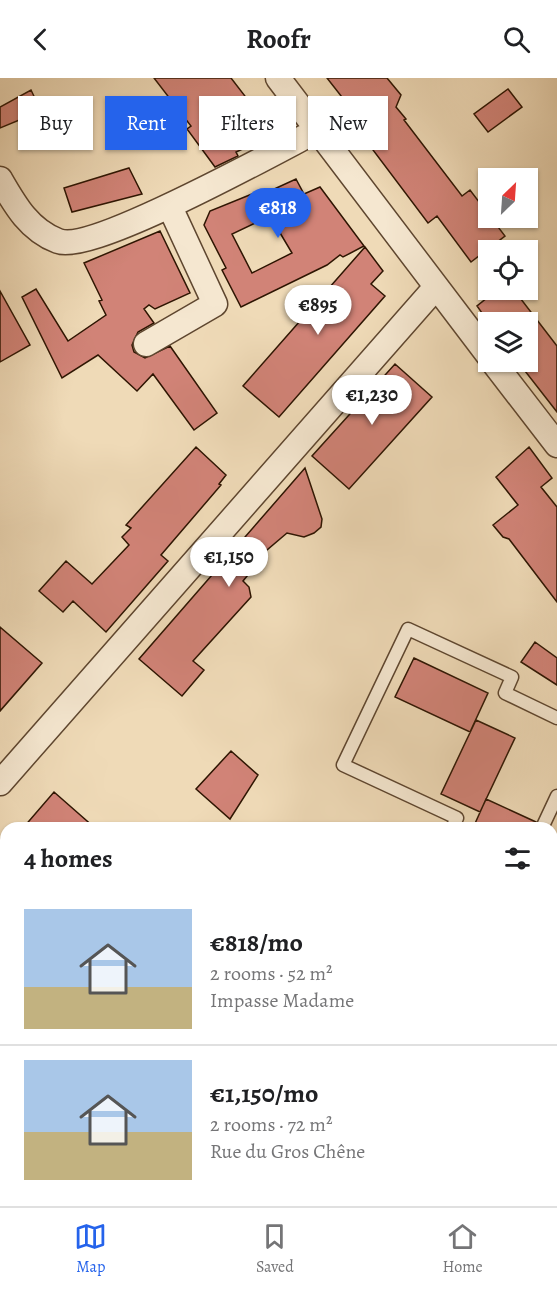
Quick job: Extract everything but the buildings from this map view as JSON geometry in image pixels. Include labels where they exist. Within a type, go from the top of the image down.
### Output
[{"type":"street","points":[[278,78],[308,120]]},
{"type":"street","points":[[0,179],[23,216],[35,228],[60,242],[93,237],[170,207],[308,135]]},
{"type":"street","points":[[331,150],[478,342]]},
{"type":"street","points":[[146,344],[215,304],[170,207]]},
{"type":"street","points":[[0,783],[436,287]]},
{"type":"street","points":[[501,372],[557,445]]},
{"type":"lane","points":[[455,822],[457,819],[343,765],[408,629],[512,677],[505,693],[557,718]]},
{"type":"lane","points":[[546,822],[554,809],[557,796]]}]
